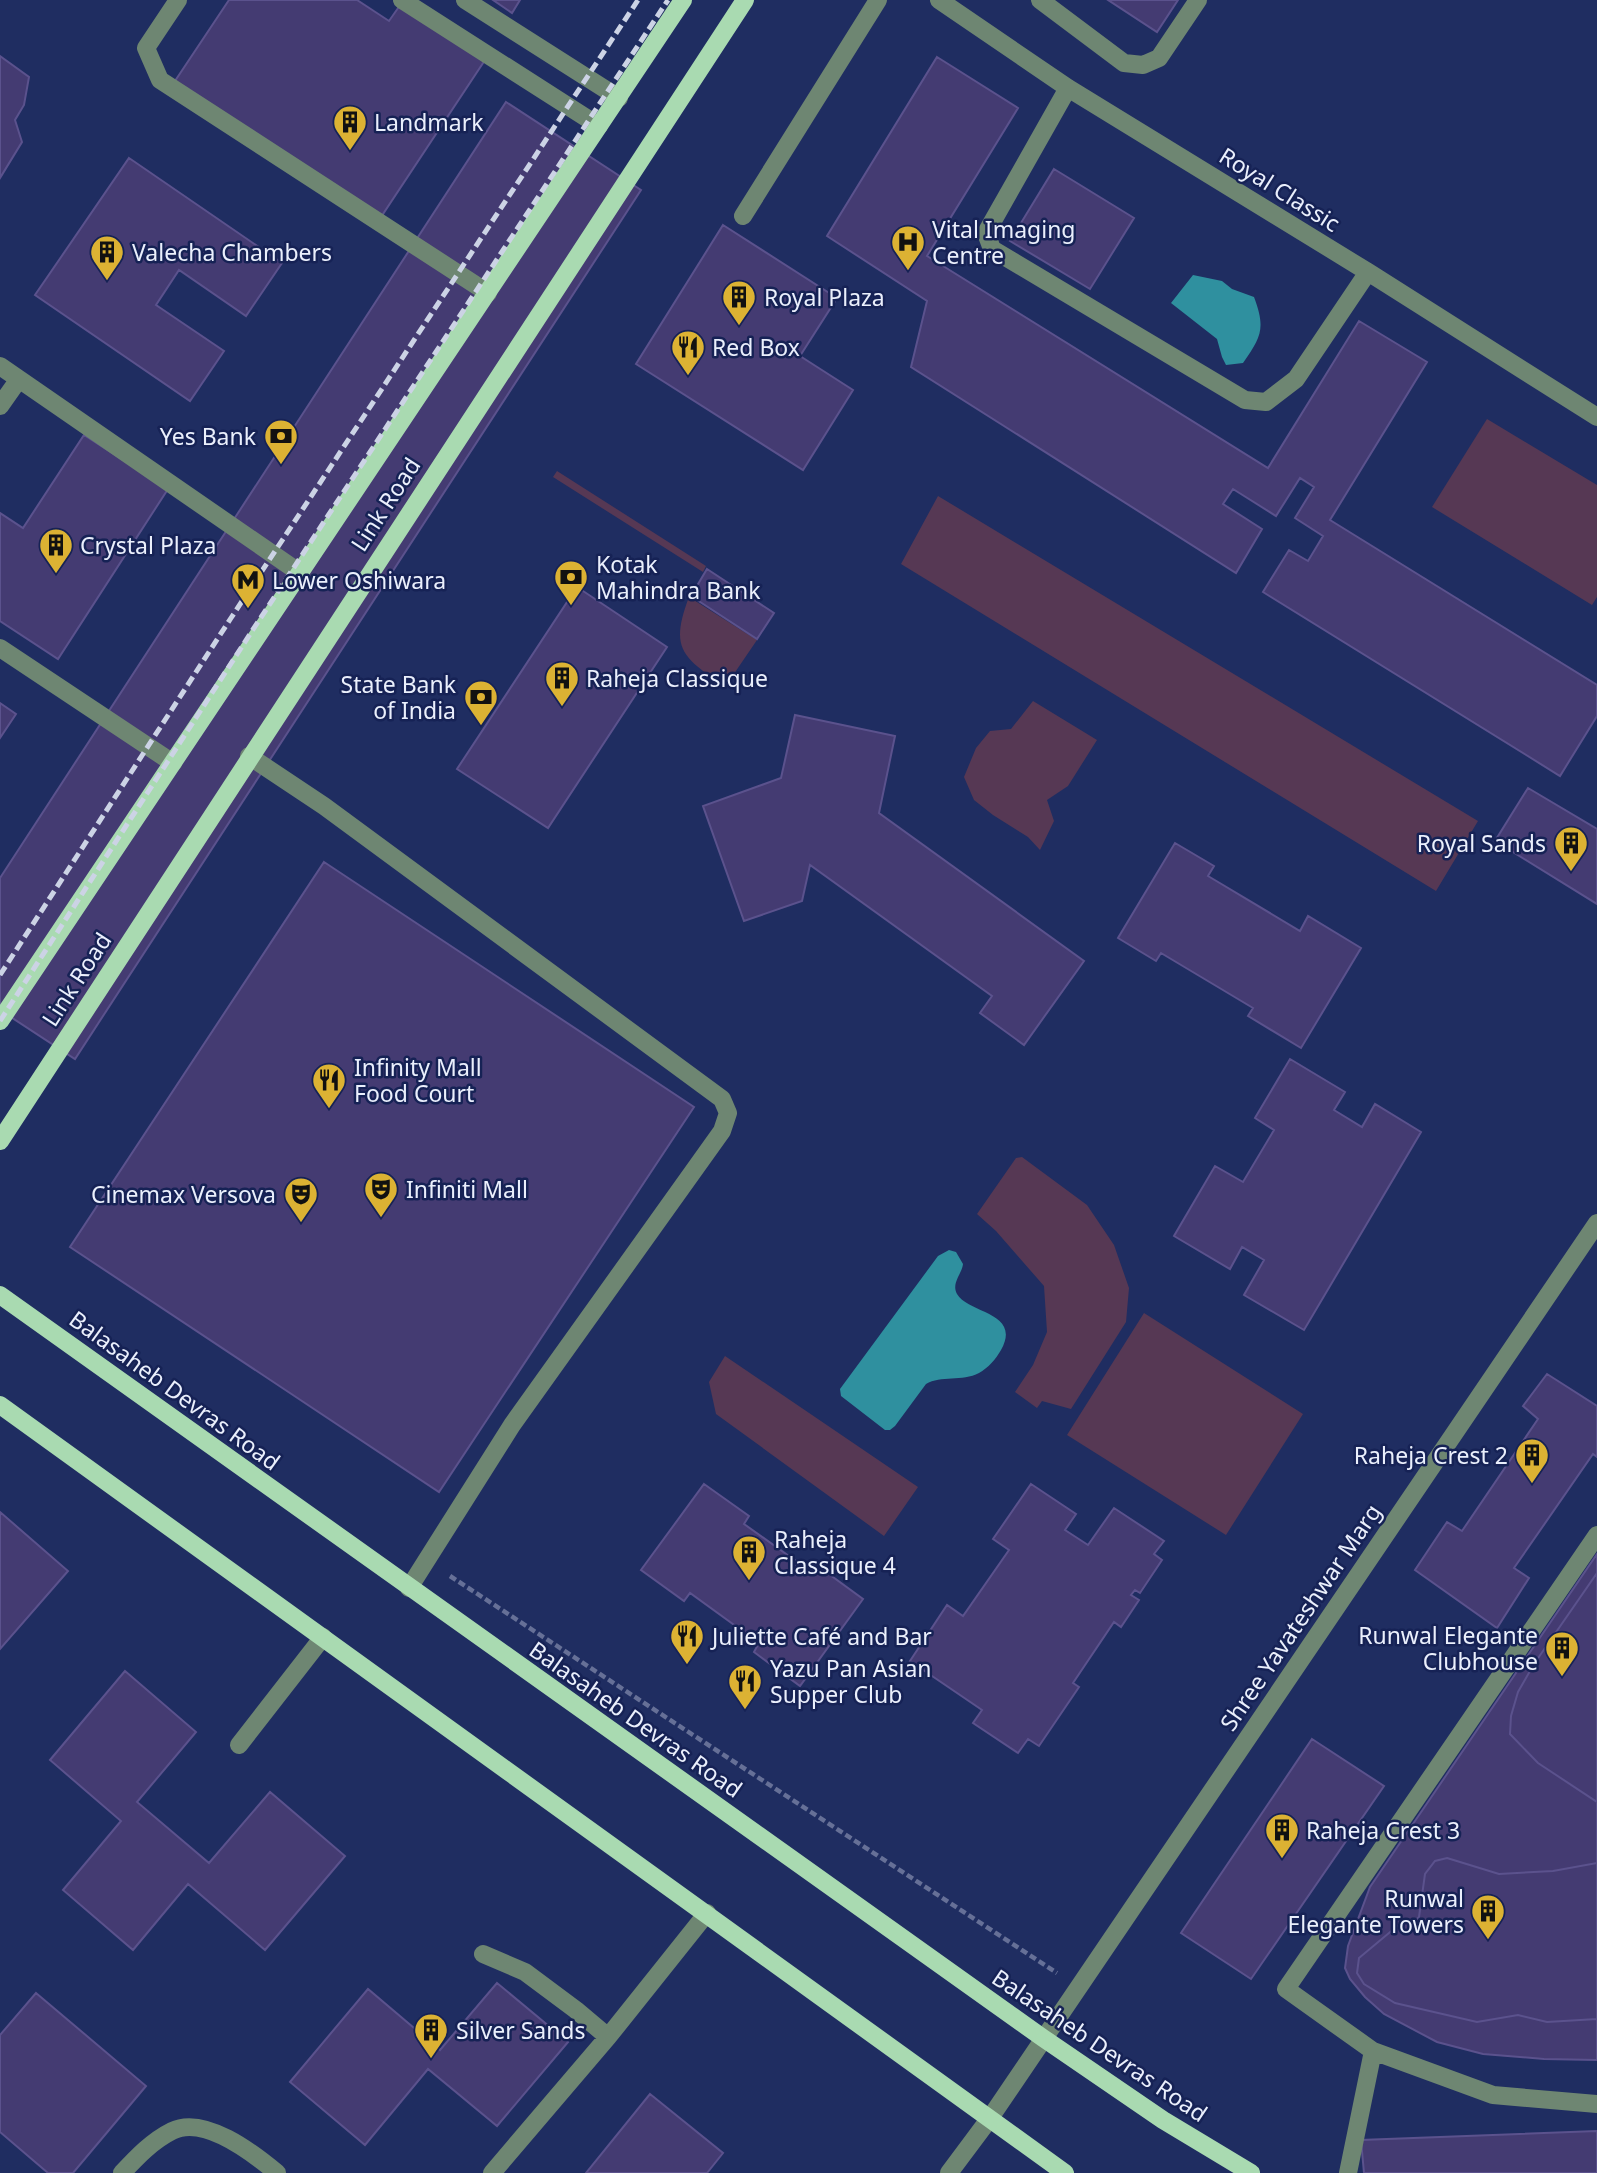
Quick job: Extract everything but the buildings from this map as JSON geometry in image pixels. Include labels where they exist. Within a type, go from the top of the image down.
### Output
[{"type":"main road","name":"Link Road","points":[[0,1021],[683,0]]},
{"type":"main road","name":"Link Road","points":[[0,1141],[745,0]]},
{"type":"main road","name":"Balasaheb Devras Road","points":[[0,1295],[1043,2038],[1163,2120],[1251,2173]]},
{"type":"main road","points":[[0,1405],[1065,2173]]},
{"type":"street","points":[[178,0],[146,48],[160,80],[488,293]]},
{"type":"street","points":[[402,0],[599,126]]},
{"type":"street","points":[[465,0],[619,98]]},
{"type":"street","points":[[743,216],[878,0]]},
{"type":"street","name":"Royal Classic","points":[[939,0],[1068,88],[1368,272],[1597,417]]},
{"type":"street","points":[[1040,0],[1124,63],[1143,65],[1159,58],[1198,0]]},
{"type":"street","points":[[1068,88],[986,233],[992,249],[1245,400],[1266,402],[1296,379],[1368,272]]},
{"type":"street","points":[[0,366],[300,573]]},
{"type":"street","points":[[0,406],[19,379]]},
{"type":"street","points":[[0,648],[173,763]]},
{"type":"street","points":[[249,756],[343,821],[722,1099],[728,1113],[722,1131],[512,1425],[409,1588]]},
{"type":"street","name":"Shree Yavateshwar Marg","points":[[948,2173],[990,2118],[1597,1223]]},
{"type":"street","points":[[1597,1535],[1286,1989],[1373,2051],[1493,2095],[1597,2104]]},
{"type":"street","points":[[239,1745],[323,1637]]},
{"type":"street","points":[[492,2173],[608,2037],[707,1913]]},
{"type":"street","points":[[483,1954],[525,1972],[608,2037]]},
{"type":"street","points":[[1348,2173],[1373,2051]]},
{"type":"street","points":[[122,2173],[146,2149],[174,2130],[203,2127],[255,2154],[277,2173]]},
{"type":"path","points":[[439,1569],[1057,1973],[1065,1962]]},
{"type":"shaded area","points":[[1193,275],[1222,281],[1232,289],[1254,297],[1260,317],[1260,332],[1243,363],[1226,365],[1217,339],[1171,303]]},
{"type":"shaded area","points":[[1487,419],[1597,485],[1597,597],[1592,605],[1432,507]]},
{"type":"shaded area","points":[[557,471],[706,566],[703,572],[553,477]]},
{"type":"shaded area","points":[[938,496],[1478,821],[1436,891],[901,564]]},
{"type":"shaded area","points":[[689,597],[757,640],[725,687],[699,668],[684,651],[680,629]]},
{"type":"shaded area","points":[[1033,701],[1097,740],[1068,786],[1047,800],[1054,821],[1040,850],[1028,837],[974,800],[964,777],[976,748],[990,731],[1011,729]]},
{"type":"shaded area","points":[[1022,1157],[1087,1205],[1114,1245],[1129,1288],[1126,1322],[1071,1409],[1042,1401],[1037,1408],[1015,1392],[1033,1365],[1047,1332],[1044,1286],[996,1231],[977,1214],[1016,1158]]},
{"type":"shaded area","points":[[949,1250],[956,1252],[963,1264],[956,1282],[957,1294],[963,1301],[999,1321],[1005,1328],[1006,1338],[1001,1350],[986,1369],[972,1376],[926,1384],[895,1426],[885,1430],[841,1396],[840,1389],[938,1256]]},
{"type":"shaded area","points":[[1144,1313],[1303,1414],[1226,1535],[1067,1435]]},
{"type":"shaded area","points":[[725,1356],[918,1487],[884,1536],[716,1414],[709,1382]]},
{"type":"railway","points":[[0,975],[231,618],[638,0]]},
{"type":"railway","points":[[0,1021],[252,631],[668,0]]},
{"type":"place","name":"Landmark","points":[[350,152]]},
{"type":"place","name":"Vital Imaging Centre","points":[[908,272]]},
{"type":"place","name":"Valecha Chambers","points":[[107,282]]},
{"type":"place","name":"Royal Plaza","points":[[739,327]]},
{"type":"place","name":"Red Box","points":[[688,377]]},
{"type":"place","name":"Yes Bank","points":[[281,466]]},
{"type":"place","name":"Crystal Plaza","points":[[56,575]]},
{"type":"place","name":"Kotak Mahindra Bank","points":[[571,607]]},
{"type":"place","name":"Lower Oshiwara","points":[[248,610]]},
{"type":"place","name":"Raheja Classique","points":[[562,708]]},
{"type":"place","name":"State Bank of India","points":[[481,727]]},
{"type":"place","name":"Royal Sands","points":[[1571,873]]},
{"type":"place","name":"Infinity Mall Food Court","points":[[329,1110]]},
{"type":"place","name":"Infiniti Mall","points":[[381,1219]]},
{"type":"place","name":"Cinemax Versova","points":[[301,1224]]},
{"type":"place","name":"Raheja Crest 2","points":[[1532,1485]]},
{"type":"place","name":"Raheja Classique 4","points":[[749,1582]]},
{"type":"place","name":"Juliette Café and Bar","points":[[687,1666]]},
{"type":"place","name":"Runwal Elegante Clubhouse","points":[[1562,1678]]},
{"type":"place","name":"Yazu Pan Asian Supper Club","points":[[745,1711]]},
{"type":"place","name":"Raheja Crest 3","points":[[1282,1860]]},
{"type":"place","name":"Runwal Elegante Towers","points":[[1488,1941]]},
{"type":"place","name":"Silver Sands","points":[[431,2060]]}]
